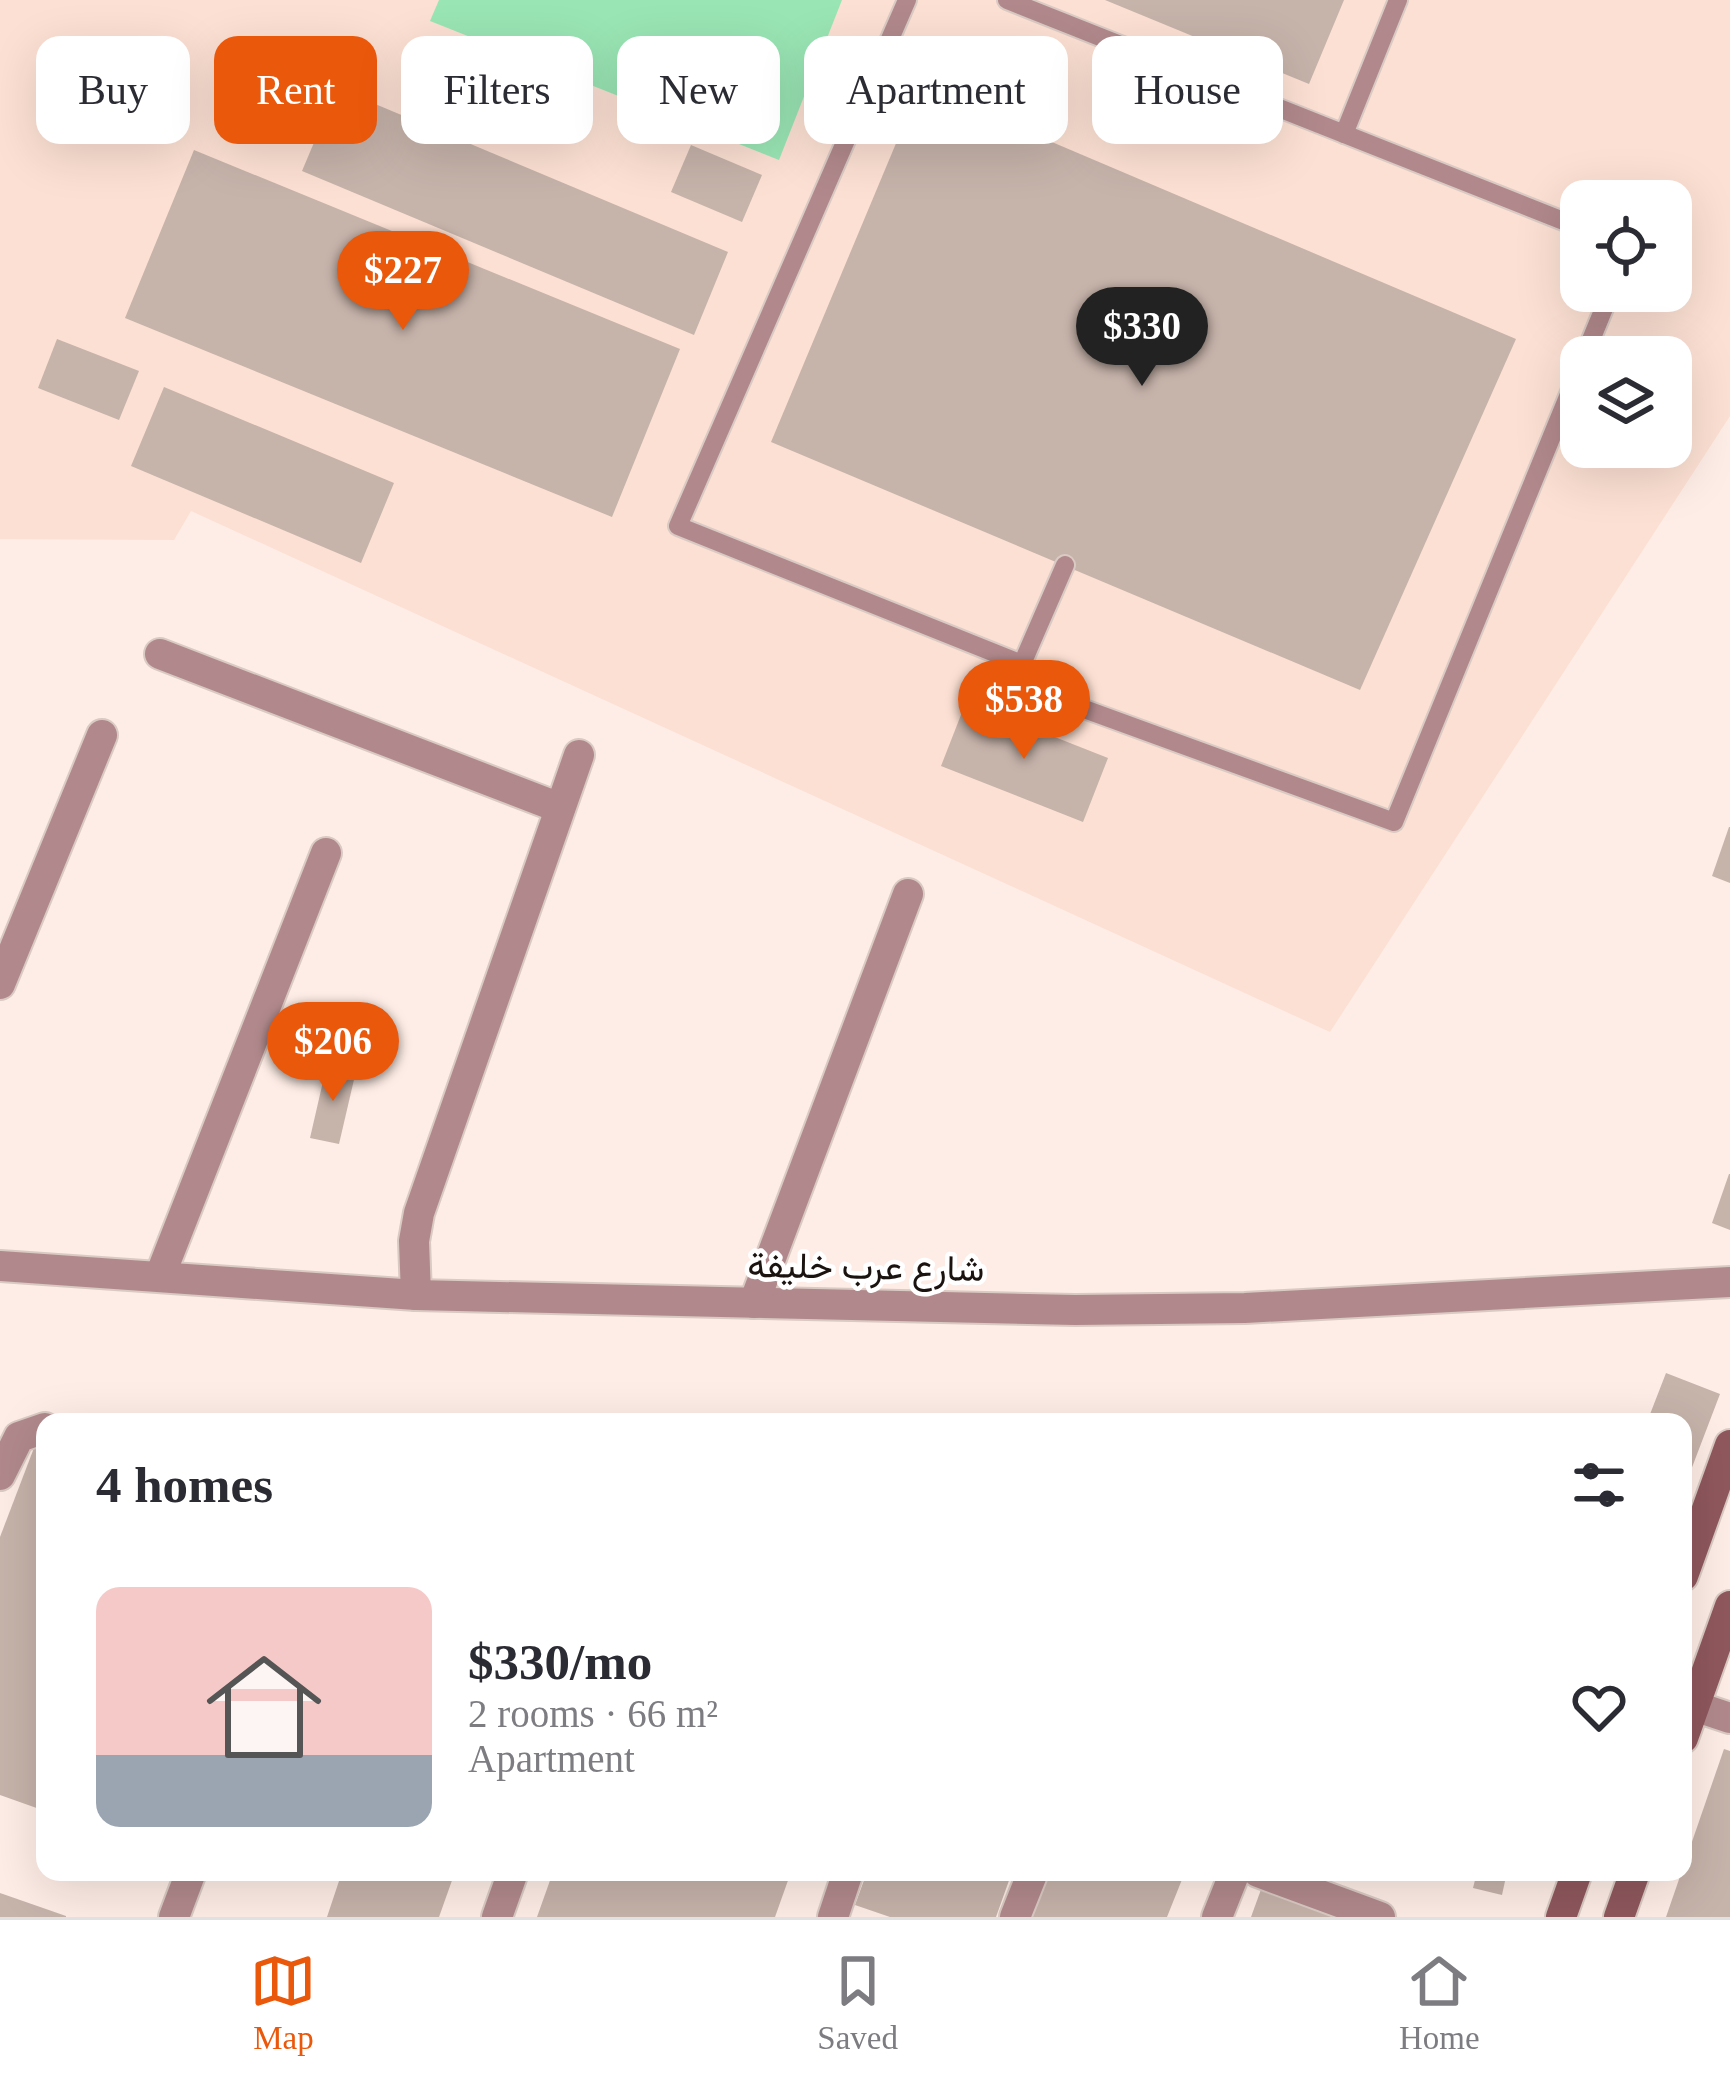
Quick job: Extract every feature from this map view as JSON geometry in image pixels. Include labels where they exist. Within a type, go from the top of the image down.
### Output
[{"type":"street","points":[[160,654],[560,808]]},
{"type":"street","points":[[0,984],[101,735]]},
{"type":"street","points":[[416,1294],[414,1240],[419,1213],[578,755]]},
{"type":"street","points":[[160,1276],[326,853]]},
{"type":"street","points":[[754,1303],[908,894]]},
{"type":"street","name":"شارع عرب خليفة","points":[[0,1266],[416,1294],[1160,1310],[1730,1282]]},
{"type":"street","points":[[0,1475],[19,1437],[36,1431]]},
{"type":"street","points":[[1692,1551],[1730,1445]]},
{"type":"street","points":[[1692,1709],[1730,1606]]},
{"type":"street","points":[[1692,1722],[1730,1718]]},
{"type":"street","points":[[174,1917],[188,1881]]},
{"type":"street","points":[[497,1917],[510,1881]]},
{"type":"street","points":[[838,1916],[846,1881]]},
{"type":"street","points":[[1015,1917],[1029,1881]]},
{"type":"street","points":[[1217,1917],[1231,1881]]},
{"type":"street","points":[[1282,1881],[1380,1917]]},
{"type":"street","points":[[1561,1917],[1574,1881]]},
{"type":"street","points":[[1619,1917],[1632,1881]]},
{"type":"lane","points":[[907,0],[679,526],[1017,673],[1394,822],[1560,417]]},
{"type":"lane","points":[[1007,0],[1560,220]]},
{"type":"lane","points":[[1344,134],[1398,0]]},
{"type":"lane","points":[[999,714],[1065,566]]},
{"type":"shaded area","points":[[0,0],[1730,0],[1730,416],[1330,1032],[191,511],[174,540],[0,539]]},
{"type":"green space","points":[[439,0],[842,0],[828,36],[804,36],[804,97],[779,160],[739,144],[780,144],[780,36],[617,36],[617,95],[593,86],[593,36],[468,36],[430,21]]},
{"type":"building","points":[[1105,0],[1344,0],[1309,84],[1283,73],[1283,36],[1192,36]]},
{"type":"building","points":[[377,105],[401,115],[401,144],[471,144],[728,252],[694,335],[302,171],[313,144],[377,144]]},
{"type":"building","points":[[896,144],[1057,144],[1516,339],[1360,690],[771,442]]},
{"type":"building","points":[[691,145],[762,175],[742,222],[671,192]]},
{"type":"building","points":[[194,150],[680,349],[612,517],[125,318]]},
{"type":"building","points":[[57,339],[139,371],[119,420],[38,388]]},
{"type":"building","points":[[164,387],[394,483],[361,563],[131,466]]},
{"type":"building","points":[[966,702],[1108,758],[1083,822],[941,766]]},
{"type":"building","points":[[1730,827],[1730,883],[1712,876]]},
{"type":"building","points":[[327,1064],[356,1071],[339,1144],[310,1138]]},
{"type":"building","points":[[1730,1174],[1730,1230],[1712,1223]]},
{"type":"building","points":[[1666,1373],[1720,1394],[1692,1467],[1692,1413],[1650,1413]]},
{"type":"building","points":[[36,1443],[36,1808],[0,1795],[0,1537]]},
{"type":"building","points":[[1724,1749],[1730,1751],[1730,1917],[1666,1917],[1678,1881],[1692,1881],[1692,1842]]},
{"type":"building","points":[[339,1881],[452,1881],[439,1917],[327,1917]]},
{"type":"building","points":[[550,1881],[788,1881],[775,1917],[537,1917]]},
{"type":"building","points":[[864,1881],[1009,1881],[996,1917],[890,1917],[855,1905]]},
{"type":"building","points":[[1045,1881],[1181,1881],[1167,1917],[1029,1917]]},
{"type":"building","points":[[1475,1881],[1505,1881],[1502,1895],[1473,1888]]},
{"type":"building","points":[[1263,1884],[1355,1917],[1251,1917]]},
{"type":"building","points":[[0,1893],[66,1916],[66,1917],[0,1917]]}]
